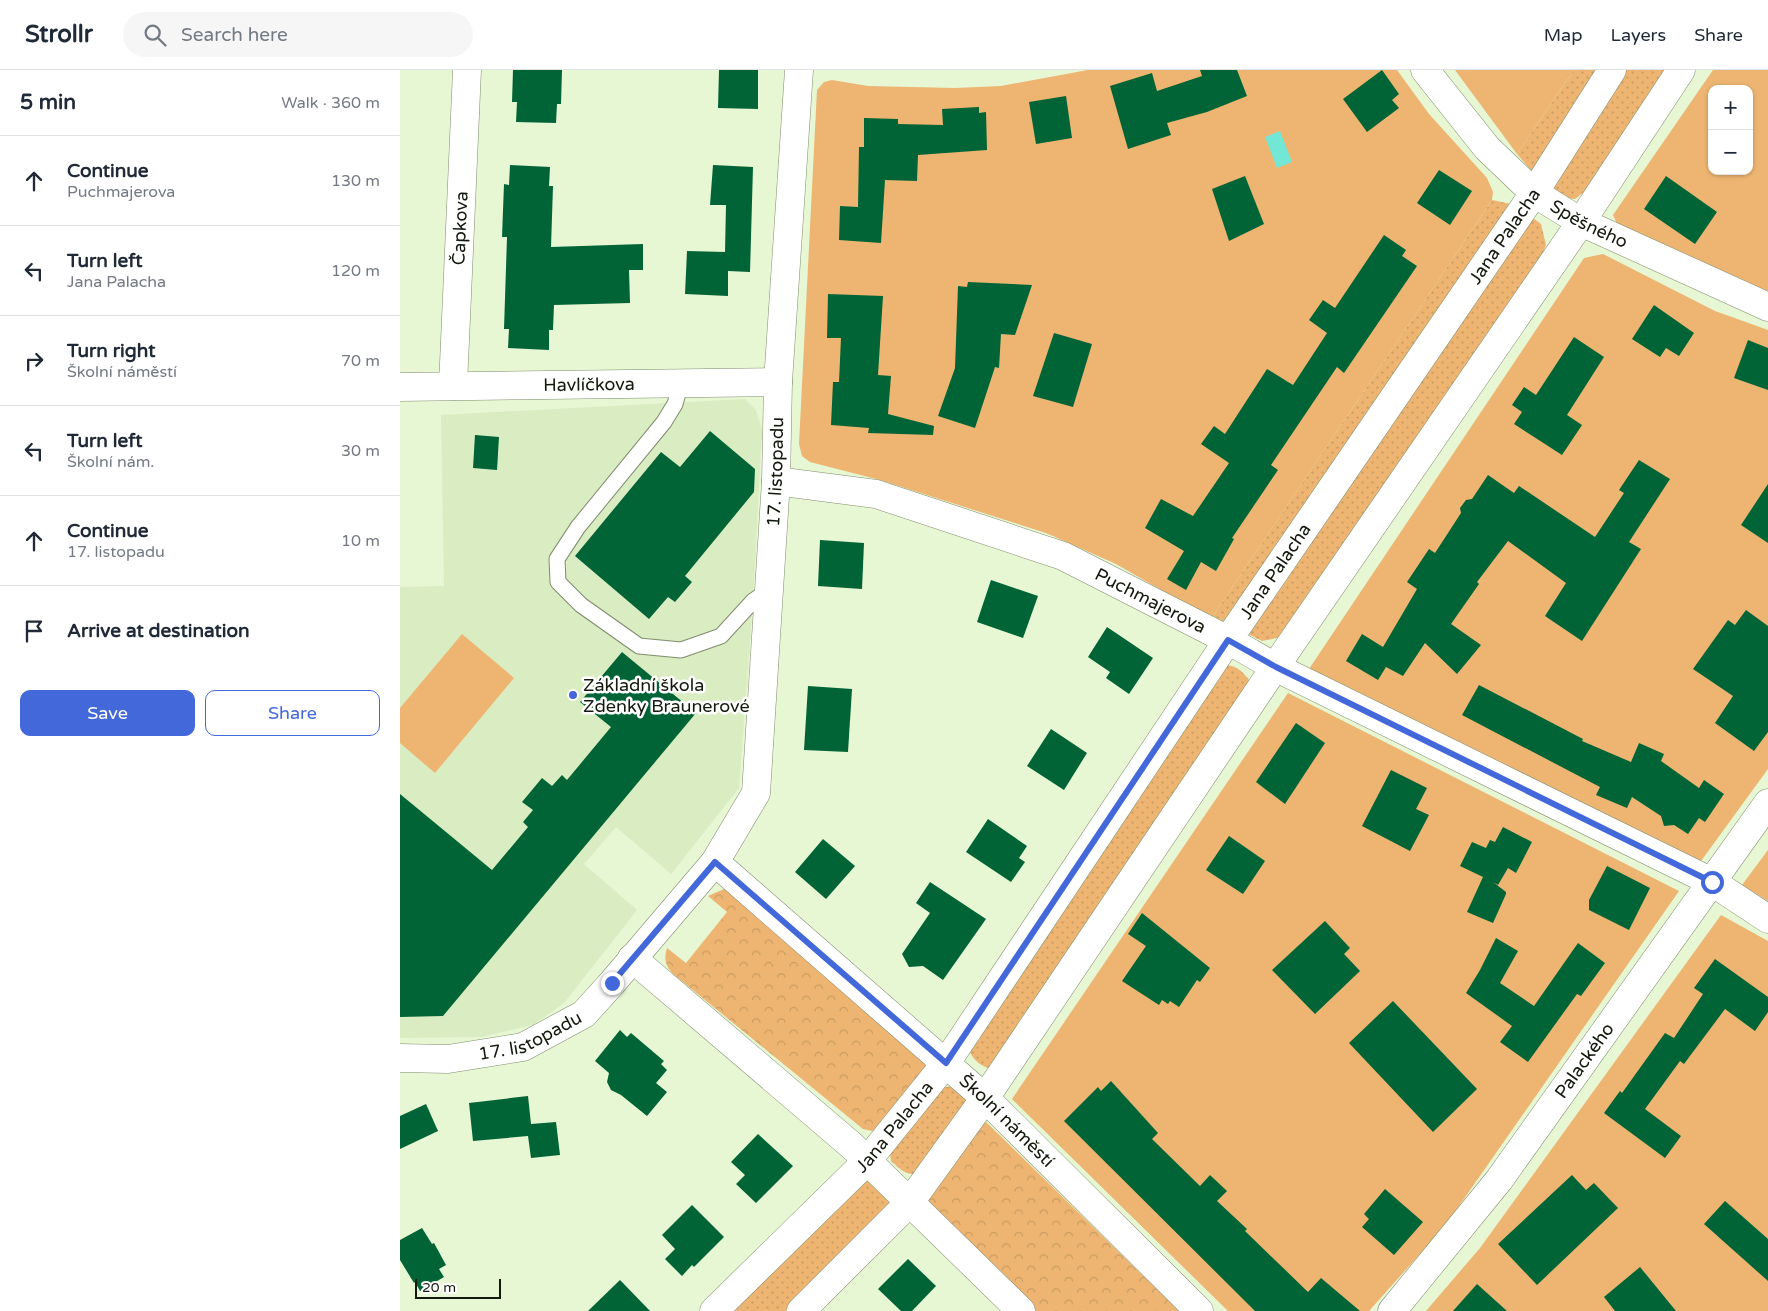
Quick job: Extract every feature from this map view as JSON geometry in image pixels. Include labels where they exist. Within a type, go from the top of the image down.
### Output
[{"type":"street","name":"Čapkova","points":[[453,386],[467,70]]},
{"type":"street","name":"17. listopadu","points":[[400,1058],[448,1059],[523,1047],[584,1014],[715,862],[756,793],[776,481],[778,382],[799,70]]},
{"type":"street","name":"Spěšného","points":[[1426,70],[1487,148],[1534,193],[1581,222],[1768,307]]},
{"type":"street","name":"Jana Palacha","points":[[714,1311],[868,1161],[946,1063],[1228,640],[1534,193],[1612,70]]},
{"type":"street","points":[[801,1311],[910,1202],[985,1098],[1276,667],[1581,222],[1681,70]]},
{"type":"street","name":"Havlíčkova","points":[[400,387],[778,382]]},
{"type":"street","name":"Puchmajerova","points":[[776,481],[876,494],[1063,556],[1228,640],[1276,667],[1712,882],[1768,919]]},
{"type":"street","name":"Palackého","points":[[1392,1311],[1499,1180],[1768,803]]},
{"type":"street","name":"Školní náměstí","points":[[715,862],[985,1098],[1199,1311]]},
{"type":"street","points":[[632,958],[851,1145],[1021,1311]]},
{"type":"lane","points":[[681,383],[675,404],[664,422],[578,527],[557,559],[558,582],[581,605],[639,646],[681,650],[721,636],[754,601],[769,590]]},
{"type":"shaded area","name":"Základní škola Zdenky Braunerové","points":[[745,399],[756,410],[762,430],[753,601],[739,788],[671,874],[616,827],[584,864],[637,910],[564,1003],[533,1025],[481,1037],[400,1038],[400,587],[444,586],[441,415]]},
{"type":"green space","points":[[1088,70],[1397,70],[1429,114],[1487,178],[1493,192],[1492,200],[1213,616],[1208,617],[1116,564],[1046,533],[880,480],[810,462],[802,456],[799,444],[817,90],[824,82],[832,80],[868,86],[955,88],[1001,86]]},
{"type":"green space","points":[[1455,70],[1574,70],[1517,154]]},
{"type":"green space","points":[[1574,70],[1667,70],[1585,191],[1575,199],[1558,194],[1550,189],[1517,154]]},
{"type":"green space","points":[[1713,70],[1768,70],[1768,294],[1618,226],[1613,215]]},
{"type":"green space","points":[[1492,200],[1516,205],[1541,224],[1546,245],[1542,256],[1284,631],[1277,638],[1262,641],[1213,616]]},
{"type":"green space","points":[[1603,254],[1715,311],[1768,330],[1768,769],[1701,861],[1309,669],[1584,258]]},
{"type":"green space","points":[[462,634],[514,678],[435,773],[400,743],[400,708]]},
{"type":"green space","points":[[1220,664],[1237,668],[1246,676],[1249,680],[1247,694],[992,1069],[982,1065],[976,1061],[970,1052]]},
{"type":"green space","points":[[1288,693],[1679,891],[1445,1226],[1369,1311],[1228,1311],[1012,1099]]},
{"type":"green space","points":[[1768,850],[1768,901],[1742,885]]},
{"type":"green space","points":[[724,889],[734,891],[927,1060],[927,1068],[881,1127],[872,1131],[863,1129],[670,970],[666,961],[667,948],[686,963],[727,912],[708,896]]},
{"type":"green space","points":[[1721,915],[1768,941],[1768,1311],[1426,1311],[1480,1248]]},
{"type":"green space","points":[[953,1086],[967,1098],[969,1109],[913,1174],[899,1168],[891,1161],[890,1153],[939,1091],[945,1087]]},
{"type":"green space","points":[[984,1120],[1179,1311],[1036,1311],[925,1201]]},
{"type":"green space","points":[[868,1176],[892,1200],[887,1210],[785,1311],[725,1311]]},
{"type":"water","points":[[1280,131],[1292,162],[1277,168],[1265,137]]},
{"type":"building","points":[[513,70],[562,70],[561,104],[557,104],[556,123],[516,122],[517,102],[512,102]]},
{"type":"building","points":[[719,70],[758,70],[758,109],[718,108]]},
{"type":"building","points":[[1200,70],[1237,70],[1247,96],[1207,112],[1167,123],[1171,135],[1128,149],[1110,86],[1152,73],[1157,91],[1202,76]]},
{"type":"building","points":[[1382,70],[1399,94],[1392,100],[1399,108],[1367,132],[1343,99]]},
{"type":"building","points":[[1066,96],[1072,138],[1036,144],[1029,102]]},
{"type":"building","points":[[979,107],[979,113],[986,112],[987,150],[918,155],[917,181],[885,180],[881,243],[839,240],[840,206],[858,207],[859,147],[864,147],[864,118],[898,119],[898,124],[943,125],[942,109]]},
{"type":"building","points":[[510,165],[550,167],[549,186],[553,186],[551,247],[643,244],[643,270],[629,270],[630,303],[554,305],[553,330],[549,330],[549,350],[508,348],[509,329],[504,329],[507,237],[502,237],[504,184],[509,185]]},
{"type":"building","points":[[713,165],[753,167],[750,272],[728,271],[728,296],[685,294],[687,251],[725,252],[726,205],[710,205]]},
{"type":"building","points":[[1439,170],[1472,191],[1450,225],[1417,203]]},
{"type":"building","points":[[1245,176],[1264,224],[1229,241],[1212,189]]},
{"type":"building","points":[[1666,176],[1717,212],[1695,244],[1644,209]]},
{"type":"building","points":[[1384,235],[1406,250],[1402,256],[1417,266],[1344,373],[1337,367],[1271,465],[1278,470],[1232,538],[1234,539],[1216,571],[1201,562],[1186,590],[1167,579],[1184,551],[1145,528],[1161,499],[1193,516],[1229,463],[1201,444],[1214,426],[1225,434],[1267,369],[1293,385],[1327,333],[1309,320],[1323,300],[1335,308]]},
{"type":"building","points":[[968,282],[1032,285],[1015,335],[1001,334],[999,368],[995,367],[975,428],[938,416],[955,368],[958,286],[967,287]]},
{"type":"building","points":[[828,294],[883,296],[878,375],[891,376],[888,414],[934,426],[933,435],[868,433],[869,428],[831,425],[833,382],[839,382],[841,338],[827,338]]},
{"type":"building","points":[[1654,305],[1694,333],[1679,356],[1666,348],[1660,357],[1632,339]]},
{"type":"building","points":[[1054,333],[1092,344],[1073,407],[1033,396]]},
{"type":"building","points":[[1574,337],[1604,357],[1567,415],[1582,425],[1562,455],[1514,424],[1522,412],[1512,405],[1524,387],[1536,395]]},
{"type":"building","points":[[1748,340],[1768,348],[1768,390],[1734,378]]},
{"type":"building","points":[[710,431],[755,469],[754,492],[685,576],[692,582],[675,602],[668,597],[649,619],[575,556],[661,452],[680,467]]},
{"type":"building","points":[[475,435],[499,437],[497,470],[473,468]]},
{"type":"building","points":[[1639,460],[1670,479],[1629,542],[1641,549],[1582,641],[1545,616],[1566,583],[1508,541],[1477,582],[1479,584],[1451,624],[1481,645],[1457,674],[1425,643],[1403,676],[1386,667],[1378,680],[1346,661],[1362,634],[1383,647],[1417,589],[1407,582],[1429,549],[1435,553],[1461,513],[1460,508],[1466,500],[1472,499],[1488,475],[1514,493],[1519,486],[1595,537],[1624,493],[1619,490]]},
{"type":"building","points":[[1768,484],[1768,543],[1741,525]]},
{"type":"building","points":[[820,540],[864,543],[862,589],[818,586]]},
{"type":"building","points":[[991,580],[1038,596],[1023,638],[977,622]]},
{"type":"building","points":[[1746,610],[1768,626],[1768,732],[1754,751],[1715,723],[1733,696],[1693,669],[1728,620],[1735,625]]},
{"type":"building","points":[[1107,627],[1153,658],[1129,694],[1106,678],[1110,672],[1088,657]]},
{"type":"building","name":"Základní škola Zdenky Braunerové","points":[[622,652],[696,713],[443,1016],[400,1017],[400,794],[492,870],[528,827],[523,822],[533,810],[522,802],[542,778],[552,786],[562,775],[567,780],[611,727],[580,702]]},
{"type":"building","points":[[1479,685],[1583,739],[1582,741],[1631,762],[1639,743],[1664,754],[1661,761],[1699,788],[1704,780],[1724,794],[1705,822],[1699,818],[1688,834],[1674,825],[1664,826],[1661,816],[1632,797],[1627,808],[1596,795],[1600,787],[1462,715]]},
{"type":"building","points":[[808,686],[852,689],[848,752],[804,750]]},
{"type":"building","points":[[1296,723],[1325,743],[1285,804],[1256,782]]},
{"type":"building","points":[[1051,729],[1087,753],[1064,790],[1027,766]]},
{"type":"building","points":[[1391,770],[1427,788],[1416,809],[1429,815],[1410,851],[1362,826]]},
{"type":"building","points":[[988,819],[1027,846],[1019,858],[1025,862],[1011,882],[966,852]]},
{"type":"building","points":[[1503,827],[1532,842],[1516,873],[1508,868],[1498,885],[1493,882],[1506,894],[1493,923],[1467,912],[1483,877],[1460,866],[1472,842],[1486,848],[1490,840],[1495,842]]},
{"type":"building","points":[[1229,836],[1265,861],[1243,894],[1206,870]]},
{"type":"building","points":[[823,839],[855,866],[826,899],[795,872]]},
{"type":"building","points":[[1607,866],[1650,888],[1629,930],[1589,910],[1589,900]]},
{"type":"building","points":[[930,882],[986,919],[943,980],[923,966],[909,967],[902,954],[930,913],[916,903]]},
{"type":"building","points":[[1142,913],[1210,968],[1200,982],[1197,980],[1179,1007],[1170,1001],[1168,1004],[1162,1000],[1159,1005],[1122,981],[1146,946],[1128,934]]},
{"type":"building","points":[[1325,921],[1350,948],[1344,954],[1360,971],[1315,1014],[1272,970]]},
{"type":"building","points":[[1496,938],[1518,951],[1500,983],[1534,1006],[1578,943],[1605,963],[1581,996],[1577,994],[1528,1062],[1500,1042],[1512,1026],[1466,993]]},
{"type":"building","points":[[1715,959],[1768,997],[1768,1012],[1755,1031],[1725,1009],[1684,1064],[1680,1061],[1645,1109],[1681,1136],[1665,1158],[1604,1113],[1620,1091],[1622,1093],[1665,1033],[1674,1038],[1703,994],[1694,988]]},
{"type":"building","points":[[1393,1001],[1477,1089],[1433,1132],[1349,1043]]},
{"type":"building","points":[[620,1030],[627,1037],[631,1033],[664,1061],[661,1064],[667,1070],[656,1083],[667,1092],[647,1116],[621,1095],[611,1090],[607,1082],[609,1073],[595,1061]]},
{"type":"building","points":[[1111,1081],[1158,1133],[1152,1139],[1200,1186],[1210,1175],[1227,1191],[1217,1201],[1308,1292],[1321,1278],[1360,1311],[1255,1311],[1064,1121],[1098,1087],[1101,1091]]},
{"type":"building","points":[[528,1096],[531,1124],[556,1122],[560,1155],[531,1158],[528,1136],[473,1141],[469,1103]]},
{"type":"building","points":[[426,1104],[438,1131],[400,1149],[400,1116]]},
{"type":"building","points":[[758,1134],[793,1166],[756,1203],[736,1184],[745,1175],[731,1162]]},
{"type":"building","points":[[1572,1175],[1586,1190],[1594,1183],[1618,1208],[1537,1285],[1498,1244]]},
{"type":"building","points":[[1385,1189],[1423,1222],[1394,1255],[1362,1227],[1369,1219],[1364,1214]]},
{"type":"building","points":[[1725,1201],[1768,1239],[1768,1281],[1704,1224]]},
{"type":"building","points":[[692,1205],[724,1237],[694,1267],[692,1265],[682,1276],[665,1259],[675,1249],[662,1235]]},
{"type":"building","points":[[422,1228],[432,1244],[434,1243],[446,1265],[439,1269],[444,1277],[420,1291],[400,1260],[400,1240]]},
{"type":"building","points":[[908,1259],[936,1286],[912,1311],[901,1311],[878,1289]]},
{"type":"building","points":[[1640,1267],[1676,1311],[1615,1311],[1604,1297]]},
{"type":"building","points":[[620,1280],[650,1311],[588,1311]]},
{"type":"building","points":[[1477,1284],[1507,1311],[1453,1311]]},
{"type":"place","name":"Základní škola Zdenky Braunerové","points":[[573,695]]},
{"type":"route","points":[[612,983],[715,862],[946,1063],[1228,640],[1276,667],[1712,882]]}]
